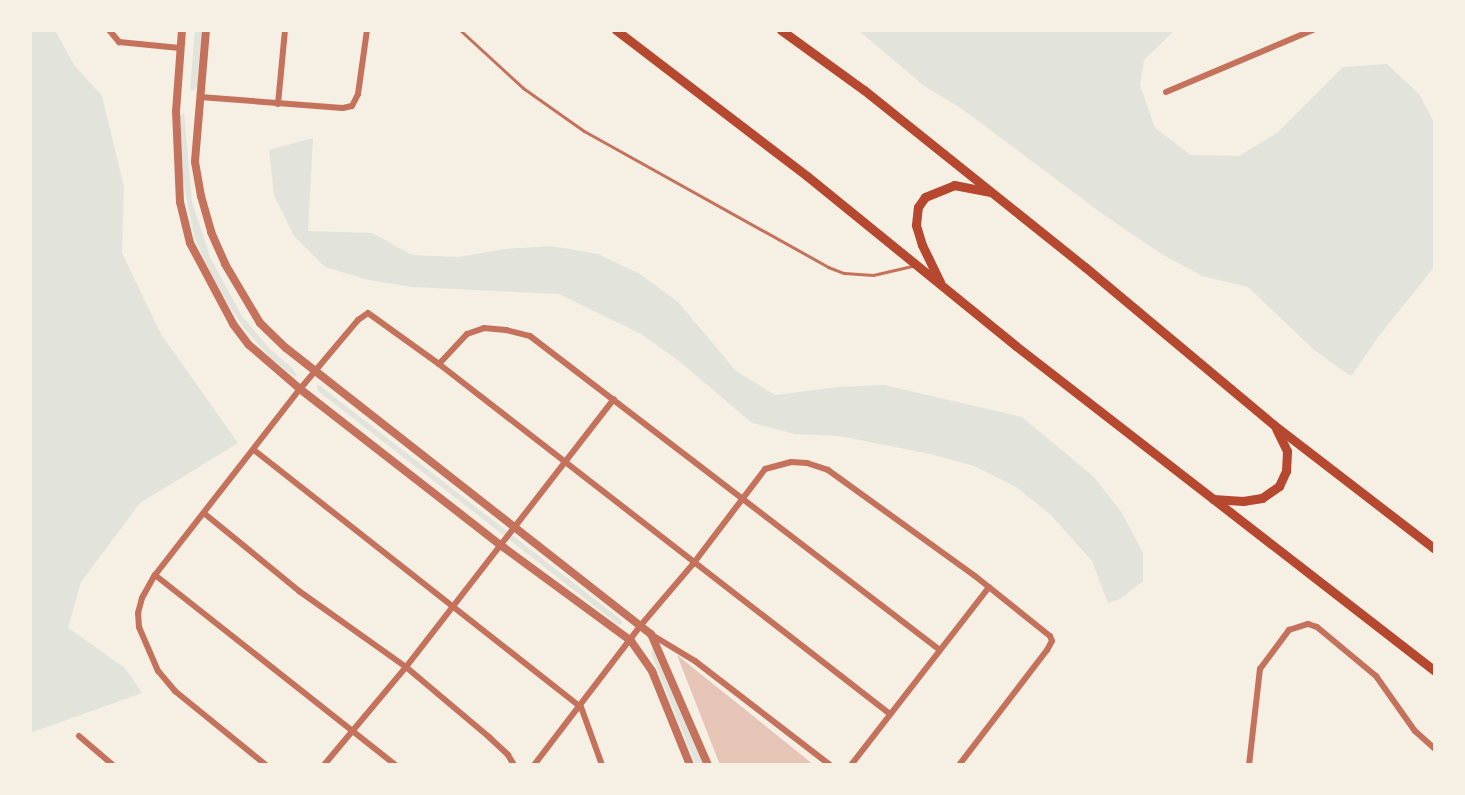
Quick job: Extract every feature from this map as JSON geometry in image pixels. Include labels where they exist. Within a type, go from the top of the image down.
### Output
[{"type":"main road","points":[[616,30],[790,163],[941,285],[1435,671]]},
{"type":"main road","points":[[781,30],[864,90],[992,192],[1274,425],[1435,549]]},
{"type":"main road","points":[[941,285],[922,245],[916,225],[918,207],[925,197],[954,185],[992,192]]},
{"type":"main road","points":[[1213,499],[1243,501],[1262,498],[1279,486],[1286,471],[1287,451],[1274,425]]},
{"type":"street","points":[[182,30],[176,111],[177,178],[180,202],[190,243],[219,300],[249,345],[300,390],[498,544],[631,640],[652,671],[690,765]]},
{"type":"street","points":[[206,30],[195,162],[201,196],[211,232],[225,264],[260,323],[316,370],[651,634],[696,661],[830,765]]},
{"type":"street","points":[[278,104],[285,30]]},
{"type":"street","points":[[200,97],[343,108],[352,106],[358,94],[367,30]]},
{"type":"street","points":[[1166,92],[1313,30]]},
{"type":"street","points":[[111,33],[126,44],[180,48]]},
{"type":"street","points":[[266,765],[175,691],[158,671],[139,627],[138,613],[142,598],[155,575],[316,370],[358,320],[368,314],[439,364],[693,564],[890,714]]},
{"type":"street","points":[[439,364],[467,334],[484,328],[530,336],[742,496],[940,650]]},
{"type":"street","points":[[324,765],[406,667],[498,544],[614,399]]},
{"type":"street","points":[[254,450],[581,707],[602,765]]},
{"type":"street","points":[[534,765],[581,707],[641,625],[693,564],[742,496],[765,469],[791,462],[807,463],[828,470],[1047,632],[1052,641],[960,765]]},
{"type":"street","points":[[205,514],[299,591],[406,667],[489,737],[508,755],[514,765]]},
{"type":"street","points":[[155,575],[396,765]]},
{"type":"street","points":[[851,765],[989,587]]},
{"type":"street","points":[[1249,765],[1260,669],[1289,630],[1308,624],[1317,627],[1376,676],[1415,731],[1435,749]]},
{"type":"street","points":[[651,634],[708,765]]},
{"type":"street","points":[[79,736],[113,765]]},
{"type":"lane","points":[[460,30],[523,88],[584,131],[828,267],[844,273],[873,274],[917,265]]},
{"type":"shaded area","points":[[30,30],[55,30],[74,65],[102,96],[124,187],[122,253],[161,334],[238,443],[140,503],[81,582],[68,628],[125,668],[142,693],[30,733]]},
{"type":"shaded area","points":[[195,30],[202,30],[197,86],[194,91],[190,89]]},
{"type":"shaded area","points":[[858,30],[1175,30],[1144,60],[1140,85],[1155,128],[1191,155],[1239,156],[1277,133],[1343,67],[1387,64],[1419,94],[1435,124],[1435,266],[1378,337],[1352,375],[1349,375],[1313,349],[1248,287],[1202,276],[1160,253],[1104,215],[965,111],[923,85]]},
{"type":"shaded area","points":[[184,113],[192,202],[211,259],[242,316],[270,349],[292,368],[297,376],[295,377],[272,359],[243,327],[212,278],[194,236],[181,171],[180,116]]},
{"type":"shaded area","points":[[313,138],[308,231],[372,233],[412,255],[458,257],[505,249],[551,246],[598,254],[640,274],[678,302],[736,371],[775,395],[838,387],[884,385],[1022,417],[1093,476],[1122,513],[1143,553],[1143,581],[1120,599],[1108,603],[1092,561],[1051,515],[1016,487],[974,466],[930,454],[839,436],[795,434],[752,423],[679,361],[641,334],[559,294],[412,287],[368,280],[325,267],[294,236],[274,195],[269,150]]},
{"type":"shaded area","points":[[319,385],[623,623],[619,625],[318,391],[317,386]]},
{"type":"shaded area","points":[[653,647],[705,765],[696,765],[651,653]]},
{"type":"building","points":[[677,655],[814,765],[720,765]]}]
